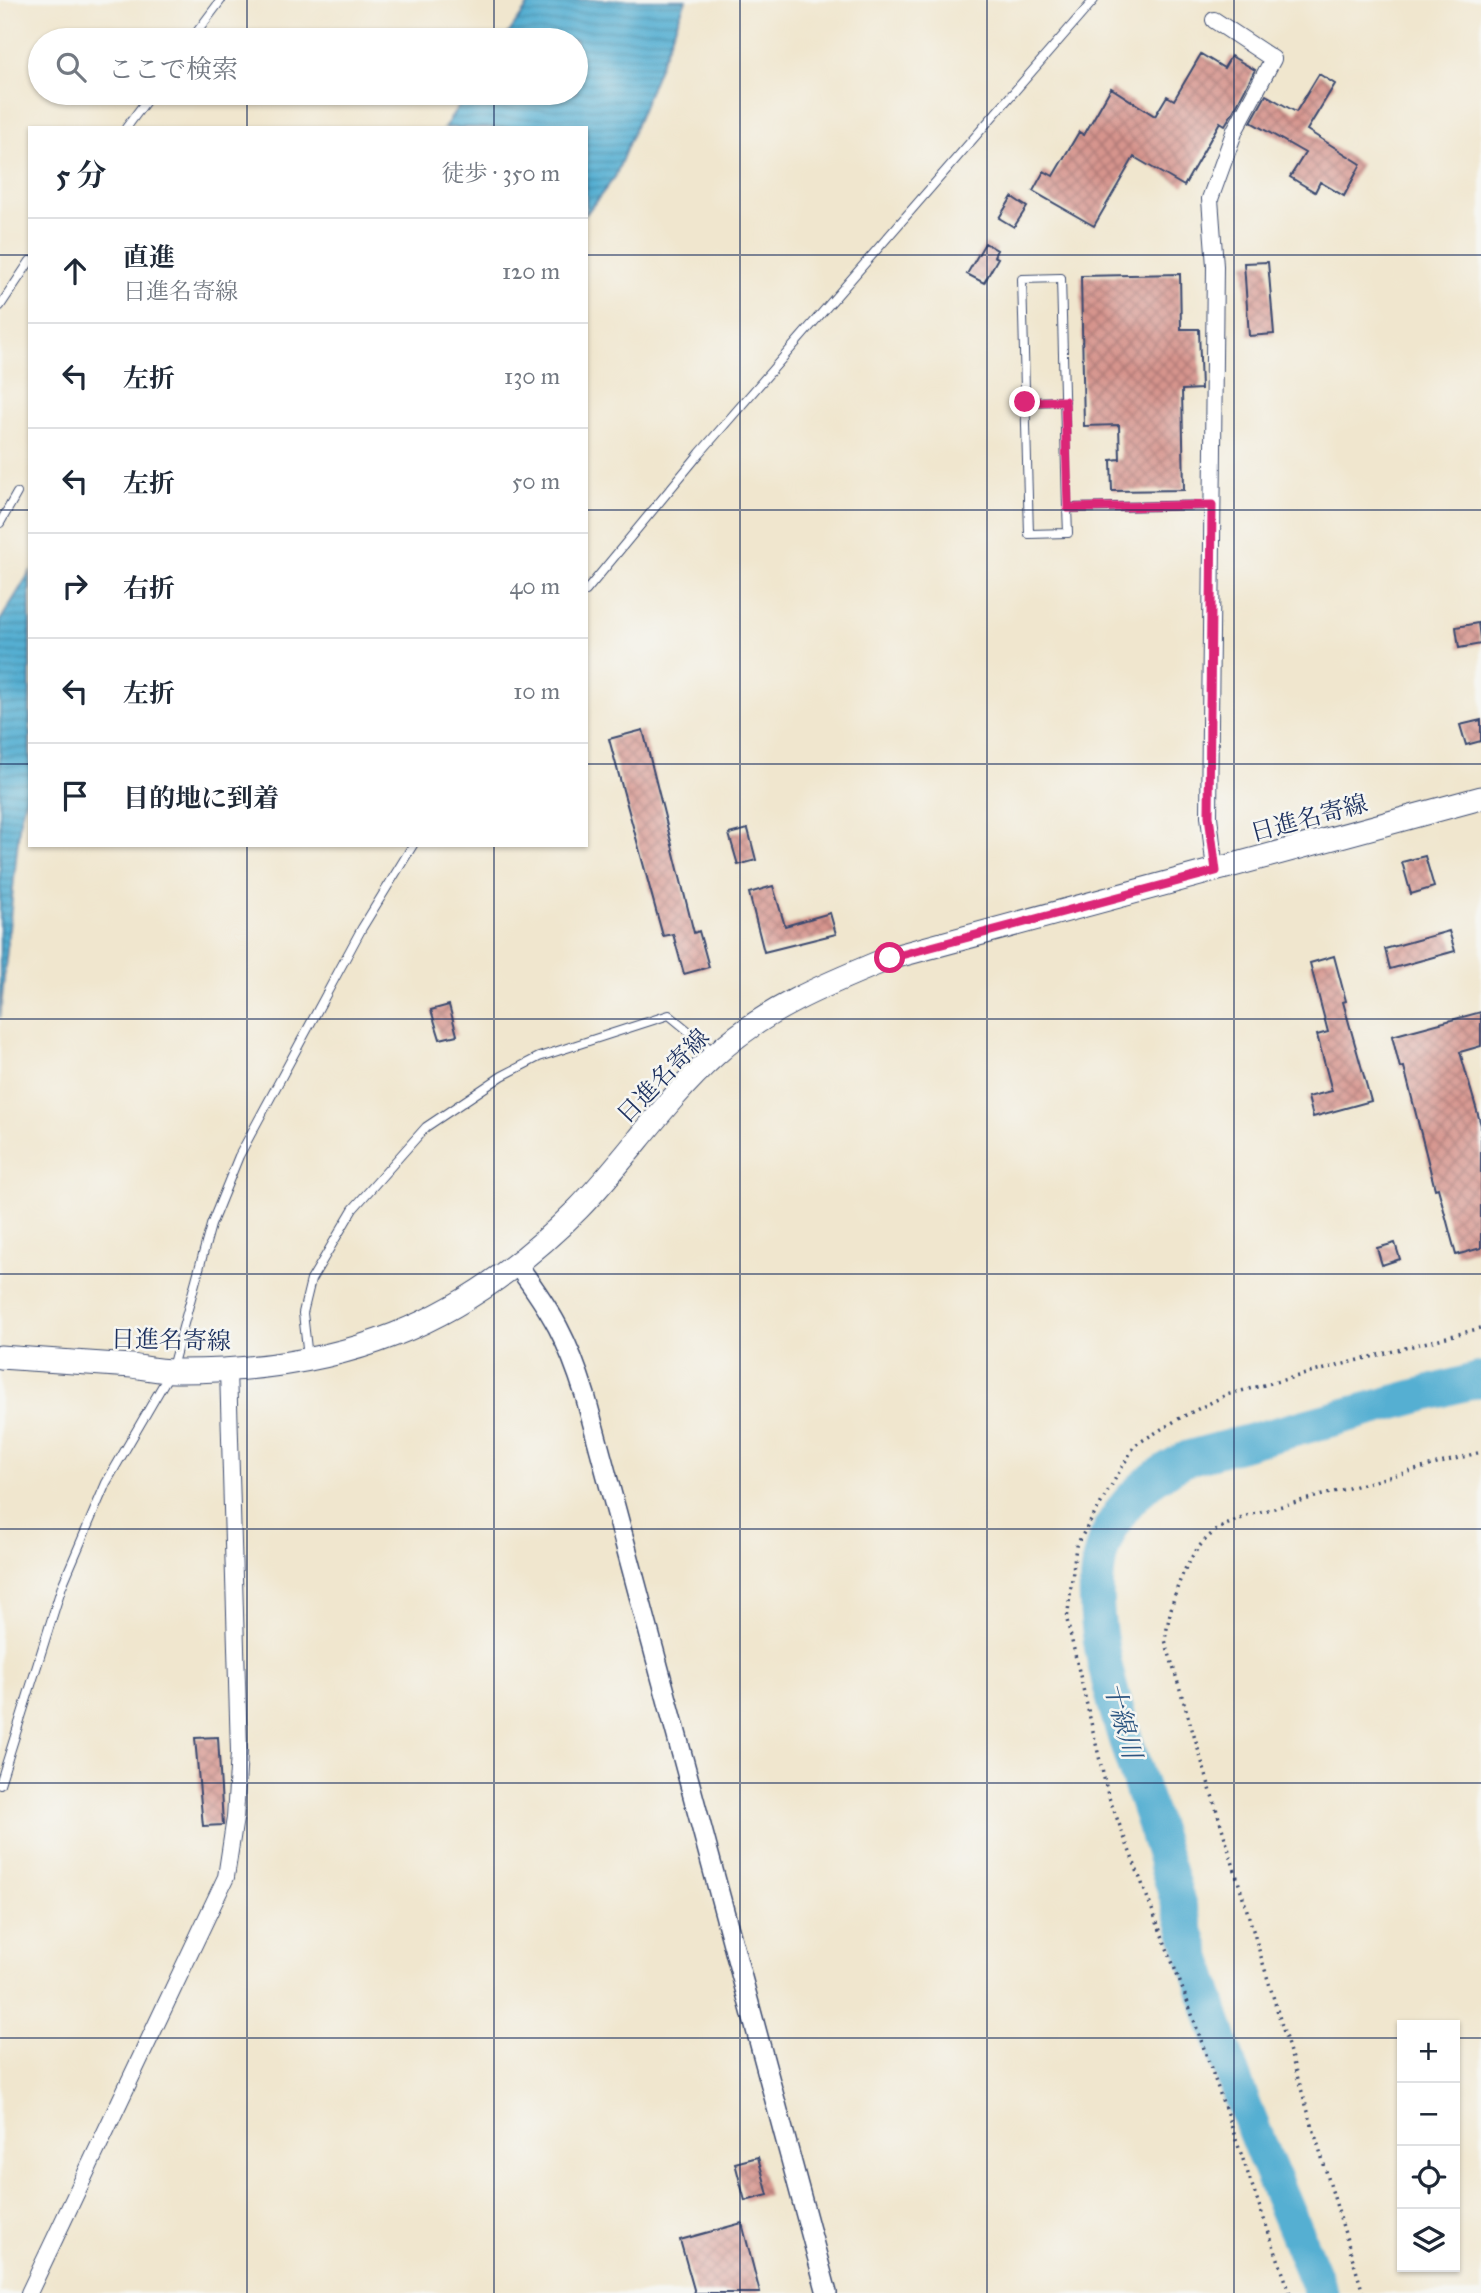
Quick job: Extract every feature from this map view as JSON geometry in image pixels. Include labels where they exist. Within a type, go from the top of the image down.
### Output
[{"type":"main road","name":"日進名寄線","points":[[0,1357],[172,1371],[228,1369],[308,1361],[372,1344],[417,1327],[460,1305],[518,1266],[579,1208],[716,1054],[768,1015],[829,983],[890,958],[1481,798]]},
{"type":"street","points":[[1214,20],[1273,60],[1235,130],[1210,199],[1215,266],[1209,816],[1216,871]]},
{"type":"street","points":[[518,1266],[548,1306],[571,1348],[827,2293]]},
{"type":"street","points":[[29,2293],[226,1877],[235,1818],[239,1752],[228,1369]]},
{"type":"lane","points":[[200,28],[221,0]]},
{"type":"lane","points":[[588,589],[699,453],[1094,0]]},
{"type":"lane","points":[[127,126],[143,105]]},
{"type":"lane","points":[[0,306],[28,264]]},
{"type":"lane","points":[[1061,278],[1065,401],[1068,533],[1028,534],[1022,279],[1061,278]]},
{"type":"lane","points":[[1025,402],[1065,401]]},
{"type":"lane","points":[[0,523],[17,493]]},
{"type":"lane","points":[[1068,508],[1212,505]]},
{"type":"lane","points":[[0,1784],[62,1586],[106,1483],[172,1371],[211,1225],[239,1156],[362,928],[411,847]]},
{"type":"lane","points":[[308,1361],[303,1313],[310,1280],[353,1209],[426,1127],[502,1076],[539,1057],[669,1015],[716,1054]]},
{"type":"path","points":[[1290,2293],[1192,2015],[1108,1795],[1067,1620],[1076,1546],[1135,1446],[1180,1418],[1226,1395],[1481,1328]]},
{"type":"path","points":[[1363,2293],[1166,1640],[1171,1600],[1193,1556],[1214,1532],[1249,1515],[1481,1452]]},
{"type":"water","points":[[532,0],[686,0],[615,177],[588,211],[588,126],[445,126],[460,105],[588,105],[588,28],[512,28]]},
{"type":"water","points":[[28,575],[28,790],[20,819],[0,1018],[0,621]]},
{"type":"building","points":[[1201,54],[1224,68],[1231,56],[1255,70],[1233,112],[1225,125],[1220,122],[1184,186],[1134,157],[1094,226],[1033,191],[1044,171],[1053,176],[1079,132],[1084,135],[1111,88],[1155,116],[1167,96],[1174,100]]},
{"type":"building","points":[[1319,74],[1335,84],[1307,130],[1361,164],[1344,196],[1320,182],[1315,192],[1290,177],[1305,153],[1251,122],[1266,95],[1296,112]]},
{"type":"building","points":[[1012,197],[1027,207],[1014,227],[999,218]]},
{"type":"building","points":[[985,243],[997,250],[994,256],[998,258],[984,283],[967,274]]},
{"type":"building","points":[[1268,262],[1274,334],[1249,336],[1244,263]]},
{"type":"building","points":[[1180,274],[1181,329],[1199,329],[1201,389],[1182,390],[1184,490],[1112,491],[1111,460],[1120,459],[1119,425],[1084,426],[1081,276]]},
{"type":"building","points":[[1478,623],[1481,644],[1459,648],[1456,627]]},
{"type":"building","points":[[1481,720],[1481,741],[1466,745],[1460,725]]},
{"type":"building","points":[[643,730],[694,933],[699,931],[709,967],[684,974],[673,934],[663,936],[609,739]]},
{"type":"building","points":[[748,829],[756,860],[738,865],[729,834]]},
{"type":"building","points":[[1425,856],[1434,887],[1411,894],[1402,862]]},
{"type":"building","points":[[773,886],[785,926],[830,913],[836,934],[764,952],[749,893]]},
{"type":"building","points":[[1449,931],[1455,951],[1390,969],[1385,949]]},
{"type":"building","points":[[1334,956],[1346,1001],[1343,1002],[1371,1101],[1313,1117],[1308,1097],[1332,1091],[1317,1035],[1328,1032],[1310,963]]},
{"type":"building","points":[[449,1005],[457,1035],[440,1039],[431,1010]]},
{"type":"building","points":[[1481,1012],[1481,1046],[1460,1052],[1481,1125],[1481,1248],[1456,1255],[1438,1188],[1435,1189],[1404,1067],[1400,1068],[1392,1036]]},
{"type":"building","points":[[1395,1243],[1400,1259],[1382,1265],[1377,1248]]},
{"type":"building","points":[[218,1737],[223,1825],[203,1826],[195,1738]]},
{"type":"building","points":[[758,2157],[768,2195],[745,2201],[735,2163]]},
{"type":"building","points":[[742,2223],[760,2293],[695,2293],[680,2240]]},
{"type":"waterway","name":"十線川","points":[[1321,2293],[1237,2087],[1124,1734],[1104,1659],[1098,1623],[1096,1588],[1100,1557],[1113,1525],[1133,1497],[1158,1475],[1188,1458],[1481,1379]]},
{"type":"route","points":[[890,958],[1216,871],[1209,816],[1212,505],[1068,508],[1065,401],[1025,402]]}]
